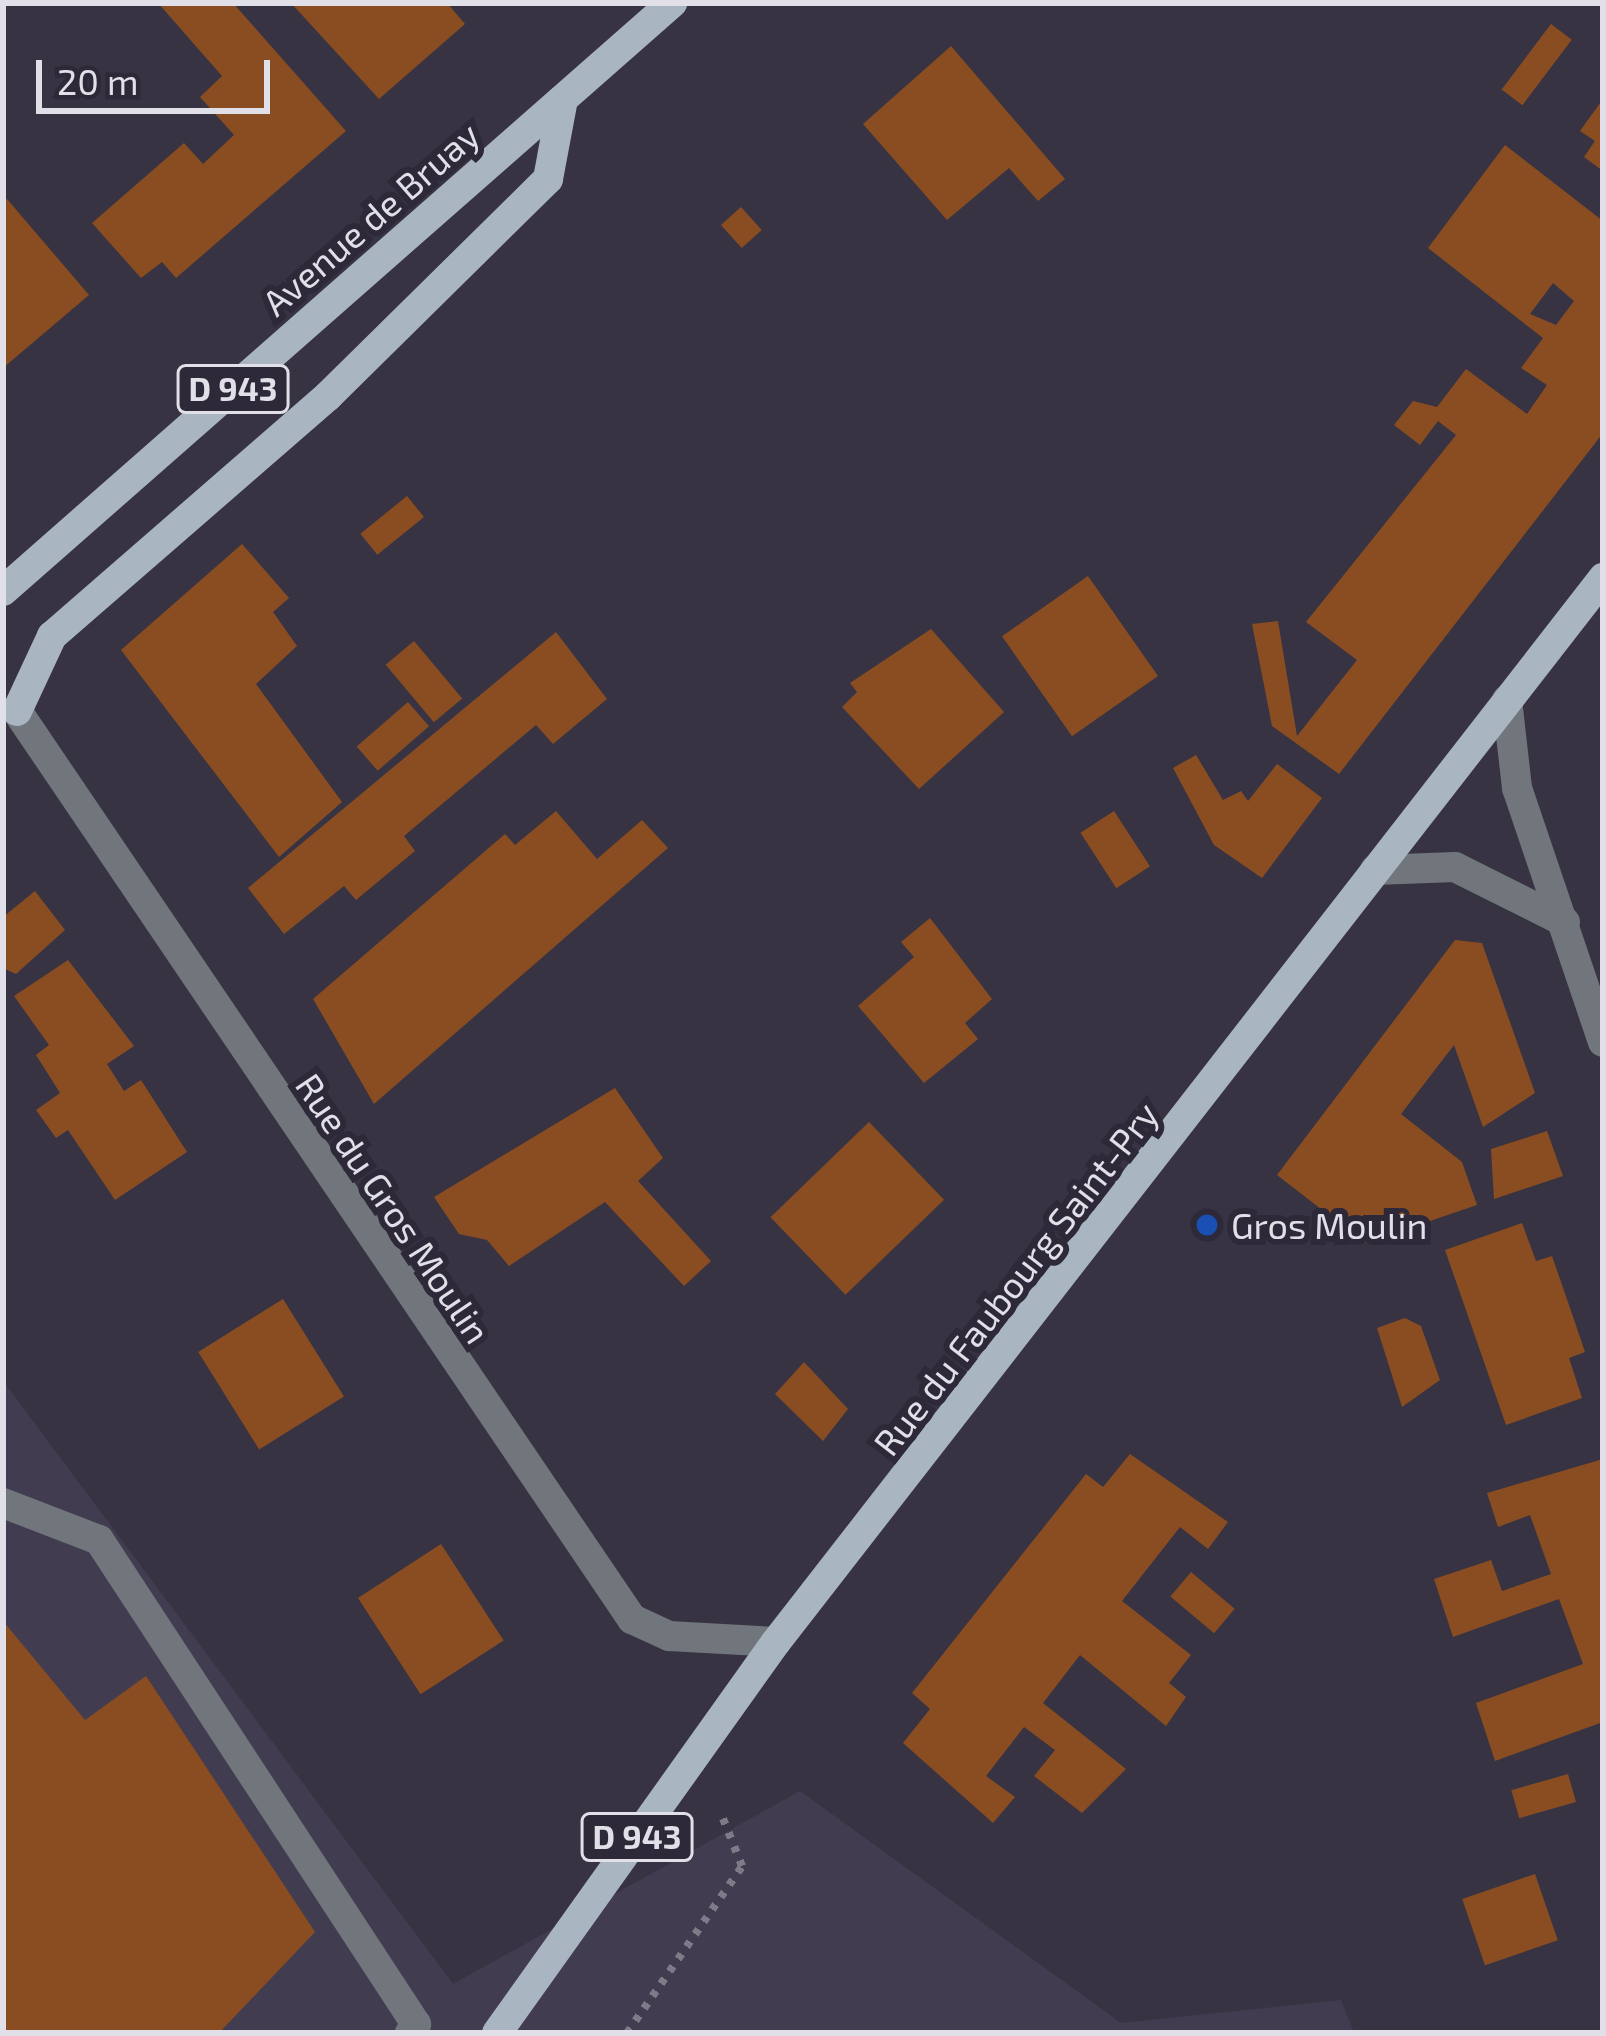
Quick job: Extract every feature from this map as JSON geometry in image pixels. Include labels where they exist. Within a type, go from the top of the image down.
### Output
[{"type":"main road","name":"Avenue de Bruay","points":[[6,588],[672,3]]},
{"type":"main road","points":[[16,711],[52,636],[328,396],[548,179],[563,99]]},
{"type":"main road","name":"Rue du Faubourg Saint-Pry","points":[[496,2033],[776,1642],[1603,578]]},
{"type":"street","points":[[1507,700],[1517,788],[1603,1042]]},
{"type":"street","name":"Rue du Gros Moulin","points":[[16,711],[632,1619],[669,1636],[776,1642]]},
{"type":"street","points":[[1375,870],[1455,867],[1565,922]]},
{"type":"street","points":[[3,1503],[99,1540],[416,2024],[410,2033]]},
{"type":"path","points":[[627,2033],[742,1866],[697,1753]]},
{"type":"shaded area","points":[[3,1381],[453,1984],[800,1791],[1121,2023],[1341,2000],[1354,2033],[3,2033]]},
{"type":"building","points":[[158,3],[233,3],[346,131],[176,278],[162,262],[141,278],[92,223],[184,143],[203,164],[234,135],[200,97],[222,76]]},
{"type":"building","points":[[291,3],[447,3],[465,24],[379,99]]},
{"type":"building","points":[[1551,24],[1572,40],[1522,105],[1502,89]]},
{"type":"building","points":[[951,46],[1065,179],[1038,201],[1009,168],[947,220],[863,124]]},
{"type":"building","points":[[1603,99],[1603,171],[1584,157],[1595,141],[1580,131]]},
{"type":"building","points":[[1505,145],[1603,221],[1603,433],[1339,774],[1272,726],[1252,624],[1278,621],[1297,736],[1357,660],[1306,622],[1456,435],[1438,421],[1420,445],[1394,425],[1413,401],[1437,407],[1466,369],[1527,414],[1547,385],[1521,368],[1543,338],[1428,248]],"holes":[[[1553,283],[1574,301],[1556,325],[1530,314]]]},
{"type":"building","points":[[7,199],[89,295],[3,368],[3,202]]},
{"type":"building","points":[[741,207],[762,230],[742,248],[721,225]]},
{"type":"building","points":[[407,496],[424,517],[377,555],[360,534]]},
{"type":"building","points":[[242,544],[289,598],[273,612],[297,646],[256,684],[342,802],[279,857],[121,650]]},
{"type":"building","points":[[1088,576],[1158,676],[1072,736],[1002,636]]},
{"type":"building","points":[[931,629],[1004,712],[919,789],[842,707],[857,692],[850,683]]},
{"type":"building","points":[[556,632],[607,699],[553,744],[536,725],[404,836],[415,851],[356,900],[344,886],[284,934],[248,888]]},
{"type":"building","points":[[414,641],[462,698],[434,722],[386,665]]},
{"type":"building","points":[[408,702],[429,726],[378,771],[357,747]]},
{"type":"building","points":[[1196,755],[1223,800],[1241,791],[1248,801],[1277,764],[1322,798],[1262,878],[1214,845],[1173,768]]},
{"type":"building","points":[[556,811],[597,859],[642,820],[668,848],[374,1104],[313,999],[505,834],[515,845]]},
{"type":"building","points":[[1114,811],[1150,866],[1116,888],[1080,833]]},
{"type":"building","points":[[35,891],[65,930],[16,974],[3,968],[3,917]]},
{"type":"building","points":[[930,918],[992,999],[965,1023],[978,1039],[924,1083],[858,1006],[914,957],[901,942]]},
{"type":"building","points":[[1455,940],[1482,943],[1535,1093],[1483,1127],[1454,1045],[1401,1114],[1462,1162],[1477,1205],[1365,1243],[1277,1175]]},
{"type":"building","points":[[68,960],[134,1046],[107,1064],[124,1091],[141,1080],[187,1152],[115,1200],[68,1130],[56,1138],[36,1110],[60,1093],[36,1055],[49,1045],[14,996]]},
{"type":"building","points":[[615,1088],[663,1158],[638,1181],[711,1261],[684,1286],[605,1202],[509,1266],[487,1240],[459,1234],[434,1197]]},
{"type":"building","points":[[869,1122],[944,1200],[845,1295],[770,1217]]},
{"type":"building","points":[[1547,1131],[1563,1176],[1494,1199],[1491,1149]]},
{"type":"building","points":[[1522,1223],[1536,1261],[1552,1256],[1569,1305],[1585,1352],[1569,1358],[1582,1398],[1506,1425],[1445,1250]]},
{"type":"building","points":[[283,1299],[344,1397],[259,1450],[198,1352]]},
{"type":"building","points":[[1405,1318],[1421,1326],[1440,1380],[1402,1407],[1377,1328]]},
{"type":"building","points":[[804,1362],[848,1409],[823,1441],[775,1394]]},
{"type":"building","points":[[1130,1454],[1228,1522],[1208,1549],[1180,1527],[1122,1601],[1191,1655],[1169,1683],[1186,1697],[1166,1726],[1080,1655],[1043,1703],[1126,1769],[1082,1813],[1034,1776],[1055,1750],[1024,1727],[986,1776],[1015,1797],[993,1823],[903,1743],[930,1709],[912,1693],[1086,1474],[1103,1487]]},
{"type":"building","points":[[1603,1459],[1603,1722],[1495,1761],[1476,1703],[1583,1664],[1559,1599],[1453,1637],[1434,1579],[1491,1560],[1502,1591],[1551,1574],[1530,1515],[1498,1527],[1487,1493]]},
{"type":"building","points":[[441,1544],[504,1640],[421,1694],[358,1598]]},
{"type":"building","points":[[1191,1572],[1235,1609],[1214,1633],[1170,1597]]},
{"type":"building","points":[[3,1621],[85,1720],[146,1676],[315,1932],[219,2033],[3,2033]]},
{"type":"building","points":[[1568,1774],[1576,1802],[1519,1818],[1511,1790]]},
{"type":"building","points":[[1535,1874],[1558,1940],[1485,1965],[1462,1899]]},
{"type":"place","name":"Gros Moulin","points":[[1207,1225]]}]
